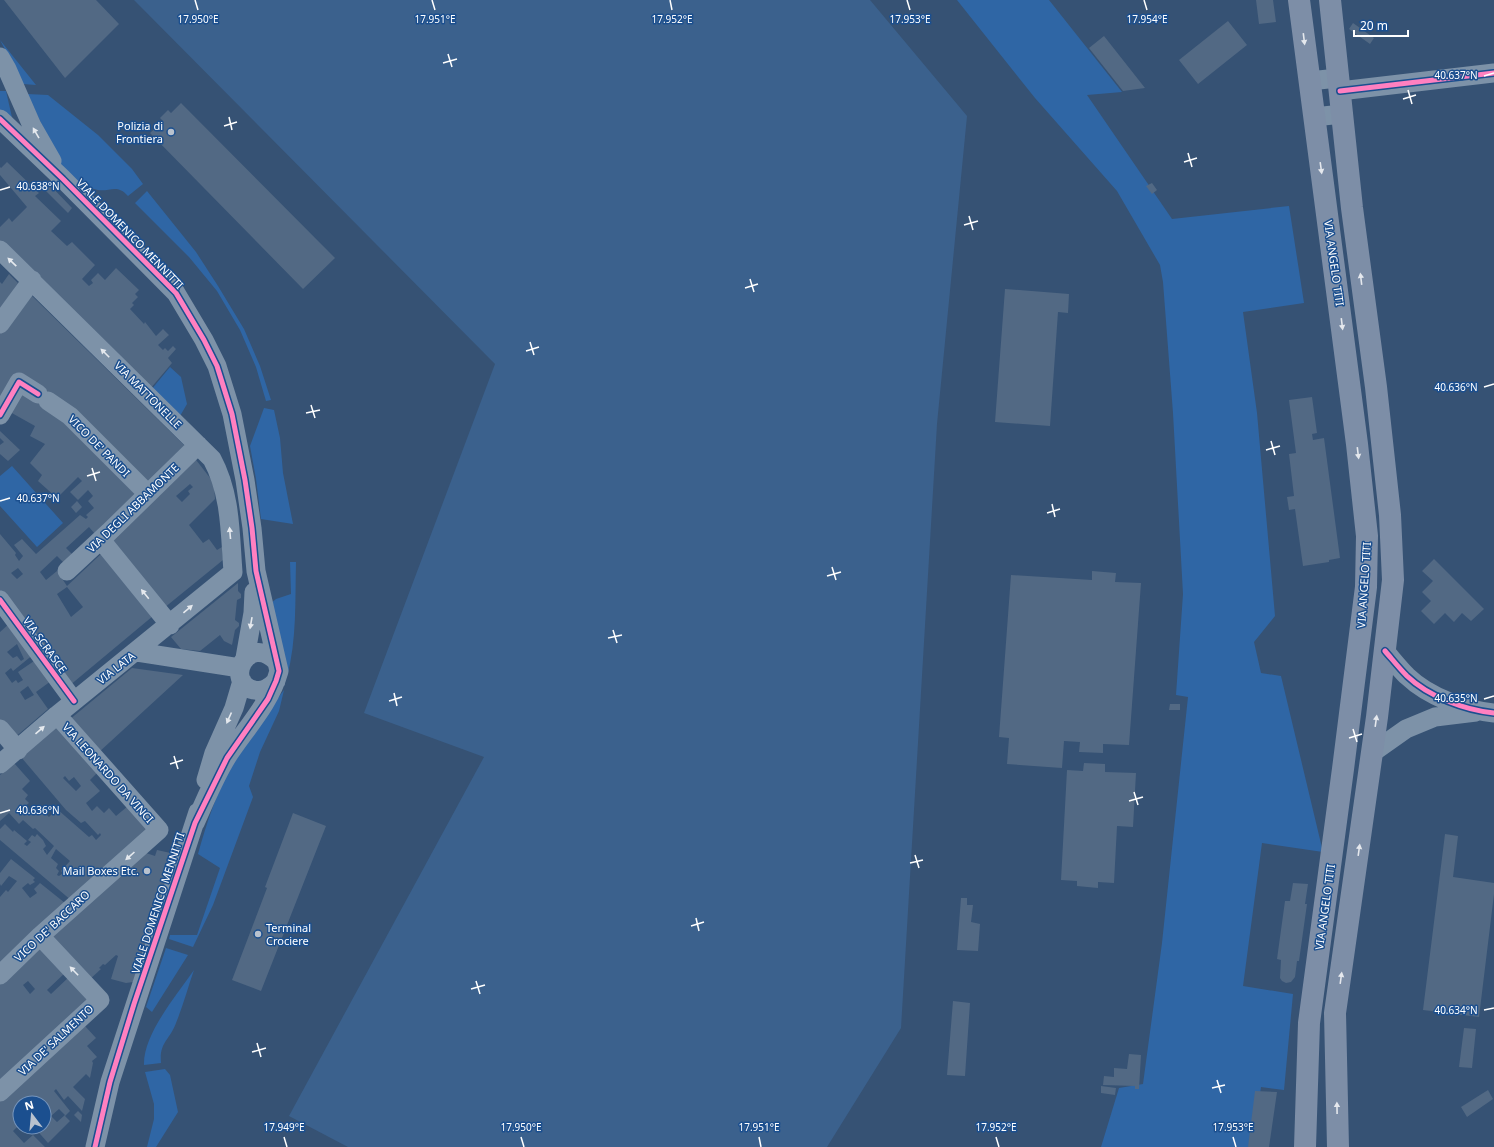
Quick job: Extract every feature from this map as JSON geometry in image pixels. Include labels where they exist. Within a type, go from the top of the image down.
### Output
[{"type":"main road","name":"VIA ANGELO TITI","points":[[1299,0],[1368,536],[1366,587],[1309,1023],[1305,1147]]},
{"type":"main road","points":[[1330,0],[1353,216],[1376,387],[1390,515],[1393,580],[1372,753],[1335,1013],[1338,1147]]},
{"type":"street","name":"VIALE DOMENICO MENNITTI","points":[[0,57],[8,68],[32,126],[63,179]]},
{"type":"street","points":[[1309,81],[1339,84],[1494,73]]},
{"type":"street","points":[[1314,117],[1342,114]]},
{"type":"street","name":"VIALE DOMENICO MENNITTI","points":[[0,120],[63,179],[176,293],[204,340],[217,366],[232,414],[245,480],[256,571],[276,661]]},
{"type":"street","name":"VIA MATTONELLE","points":[[0,250],[212,459],[219,473],[226,495],[234,572]]},
{"type":"street","points":[[0,324],[32,280]]},
{"type":"street","name":"VICO DE' PANDI","points":[[0,415],[19,382],[70,416],[147,493]]},
{"type":"street","name":"VIA DEGLI ABBAMONTE","points":[[67,571],[101,540],[198,444]]},
{"type":"street","points":[[101,540],[170,624]]},
{"type":"street","name":"VIALE DOMENICO MENNITTI","points":[[95,1147],[110,1082],[195,823],[214,753],[234,708],[253,613],[256,571]]},
{"type":"street","name":"VIA LATA","points":[[0,764],[57,715],[234,572]]},
{"type":"street","name":"VIA SCRASCE","points":[[0,600],[6,622],[74,702]]},
{"type":"street","points":[[1385,651],[1408,677],[1434,696],[1486,712]]},
{"type":"street","points":[[136,652],[243,669]]},
{"type":"street","points":[[262,652],[270,655],[276,661],[279,671],[276,681],[269,688],[259,691],[250,688],[243,669],[253,653],[262,652]]},
{"type":"street","name":"VIALE DOMENICO MENNITTI","points":[[195,823],[227,758],[268,699],[276,681]]},
{"type":"street","points":[[1372,753],[1406,729],[1435,717],[1486,712]]},
{"type":"street","name":"VIA LEONARDO DA VINCI","points":[[57,715],[159,830]]},
{"type":"street","points":[[0,729],[18,750]]},
{"type":"street","name":"VICO DE' BACCARO","points":[[0,975],[40,936],[159,830]]},
{"type":"street","name":"VIA DE' SALMENTO","points":[[0,1092],[100,1000],[40,936]]},
{"type":"shaded area","points":[[134,0],[870,0],[967,116],[937,424],[901,1028],[827,1147],[348,1147],[289,1116],[484,757],[364,713],[495,364]]},
{"type":"shaded area","points":[[957,0],[1049,0],[1122,92],[1087,95],[1172,219],[1289,206],[1304,303],[1243,312],[1257,413],[1275,616],[1254,642],[1261,673],[1281,676],[1323,852],[1262,843],[1243,986],[1293,994],[1284,1090],[1261,1087],[1252,1147],[1101,1147],[1119,1088],[1143,1084],[1162,943],[1188,697],[1176,695],[1183,594],[1173,413],[1163,282],[1160,265],[1117,191],[1035,98]]},
{"type":"shaded area","points":[[0,40],[36,85],[23,84]]},
{"type":"shaded area","points":[[0,91],[6,91],[14,126],[0,112]]},
{"type":"shaded area","points":[[27,94],[48,95],[98,135],[132,169],[143,184],[128,196],[124,192],[116,189],[94,189],[84,185],[74,178],[58,161]]},
{"type":"shaded area","points":[[147,191],[196,252],[244,329],[260,366],[271,400],[266,401],[256,367],[240,330],[217,291],[189,257],[135,203]]},
{"type":"shaded area","points":[[170,367],[181,377],[187,404],[180,416],[151,390]]},
{"type":"shaded area","points":[[264,408],[274,410],[280,438],[283,473],[293,524],[261,519],[250,446]]},
{"type":"shaded area","points":[[12,466],[63,523],[37,547],[0,506],[0,476]]},
{"type":"shaded area","points":[[290,562],[296,562],[295,605],[294,634],[287,677],[286,661],[270,604],[276,599],[291,594]]},
{"type":"shaded area","points":[[284,690],[279,711],[260,752],[249,786],[253,797],[213,905],[193,947],[169,939],[170,935],[197,935],[220,868],[198,854],[213,807],[227,773],[239,752]]},
{"type":"shaded area","points":[[166,948],[188,955],[152,1012],[146,1007]]},
{"type":"shaded area","points":[[194,970],[174,1029],[163,1046],[161,1063],[144,1065],[145,1053],[155,1028],[170,1003]]},
{"type":"shaded area","points":[[165,1069],[170,1075],[178,1112],[156,1147],[147,1147],[154,1119],[154,1104],[145,1072]]},
{"type":"building","points":[[4,0],[96,0],[119,24],[65,78]]},
{"type":"building","points":[[1256,0],[1273,0],[1276,22],[1259,24]]},
{"type":"building","points":[[1228,21],[1247,45],[1198,84],[1179,60]]},
{"type":"building","points":[[1353,23],[1374,38],[1370,44],[1349,29]]},
{"type":"building","points":[[1104,36],[1145,88],[1123,91],[1089,48]]},
{"type":"building","points":[[181,103],[335,258],[303,289],[150,133],[163,121],[160,118],[168,110],[171,113]]},
{"type":"building","points":[[7,162],[39,193],[35,196],[61,221],[51,231],[67,246],[72,242],[95,265],[82,279],[89,286],[93,283],[91,280],[98,273],[105,280],[116,268],[139,290],[135,294],[138,297],[132,303],[134,305],[130,309],[144,324],[145,322],[156,336],[163,329],[169,335],[158,345],[163,350],[165,348],[168,351],[173,346],[176,349],[168,358],[172,363],[150,389],[0,242],[0,227],[9,218],[12,222],[27,207],[0,175],[0,167],[1,168]]},
{"type":"building","points":[[48,183],[72,208],[68,213],[43,188]]},
{"type":"building","points":[[1152,183],[1157,190],[1152,194],[1146,186]]},
{"type":"building","points":[[9,274],[18,283],[0,310],[0,282],[2,284]]},
{"type":"building","points":[[1005,289],[1069,294],[1068,313],[1058,312],[1050,426],[995,422]]},
{"type":"building","points":[[29,293],[185,446],[147,483],[76,413],[16,373],[0,401],[0,332]]},
{"type":"building","points":[[21,391],[48,407],[137,493],[95,534],[89,527],[66,548],[73,555],[65,564],[57,556],[40,572],[46,580],[57,571],[67,586],[101,554],[153,616],[69,686],[0,592],[0,534],[16,553],[15,555],[19,561],[23,556],[14,545],[22,539],[36,554],[80,515],[86,519],[88,517],[86,515],[94,508],[88,501],[93,496],[88,490],[78,500],[70,492],[82,481],[78,477],[57,498],[38,481],[42,475],[30,463],[45,444],[30,436],[35,426],[10,412]],"holes":[[[18,568],[23,574],[17,579],[11,573]],[[67,587],[83,607],[71,617],[57,594]]]},
{"type":"building","points":[[1312,397],[1317,433],[1312,434],[1313,440],[1324,438],[1340,558],[1329,560],[1329,562],[1303,566],[1295,509],[1289,510],[1287,497],[1294,496],[1289,454],[1296,453],[1289,400]]},
{"type":"building","points":[[0,431],[20,450],[8,461],[0,454],[0,445],[4,442],[0,438]]},
{"type":"building","points":[[193,456],[214,483],[215,499],[189,525],[203,543],[209,539],[217,550],[222,547],[223,560],[164,608],[107,540]],"holes":[[[190,484],[193,487],[188,491],[190,494],[182,502],[176,496]]]},
{"type":"building","points":[[77,501],[82,507],[76,513],[71,507]]},
{"type":"building","points":[[1434,559],[1484,609],[1471,621],[1462,613],[1454,622],[1445,613],[1434,624],[1421,611],[1431,601],[1422,592],[1433,581],[1422,571]]},
{"type":"building","points":[[1092,571],[1116,573],[1115,582],[1141,583],[1129,745],[1103,744],[1103,753],[1079,752],[1080,742],[1064,741],[1062,768],[1007,764],[1009,738],[999,737],[1011,575],[1092,580]]},
{"type":"building","points":[[238,583],[238,591],[241,594],[241,598],[237,600],[235,620],[239,623],[239,626],[235,630],[232,645],[224,641],[220,635],[200,651],[181,649],[171,637]]},
{"type":"building","points":[[10,623],[34,654],[13,671],[11,668],[5,673],[12,683],[16,680],[18,683],[23,680],[18,672],[37,659],[51,681],[36,692],[48,709],[13,739],[0,723],[0,632]],"holes":[[[17,644],[24,659],[21,661],[17,656],[13,658],[7,652]],[[28,686],[34,695],[25,700],[20,692]]]},
{"type":"building","points":[[132,668],[183,675],[98,753],[69,720]]},
{"type":"building","points":[[1170,704],[1180,704],[1180,710],[1169,710]]},
{"type":"building","points":[[58,726],[98,772],[90,780],[100,791],[86,803],[92,811],[97,806],[104,813],[109,808],[116,816],[128,806],[150,829],[72,901],[0,840],[0,829],[5,824],[13,832],[14,830],[27,841],[24,844],[27,846],[31,842],[28,840],[32,835],[35,837],[37,834],[46,846],[43,849],[47,855],[54,846],[35,828],[33,829],[23,820],[19,824],[9,813],[0,821],[0,775],[14,763],[30,781],[22,789],[28,795],[25,799],[29,803],[25,806],[31,812],[37,806],[49,817],[57,809],[89,837],[92,835],[96,840],[101,835],[100,833],[98,835],[85,821],[81,823],[66,810],[21,757]],"holes":[[[65,776],[69,781],[74,777],[81,786],[76,791],[63,778]],[[56,849],[70,861],[61,871],[63,873],[59,876],[57,875],[59,871],[56,868],[58,864],[51,858]]]},
{"type":"building","points":[[1084,763],[1105,764],[1105,772],[1136,773],[1133,827],[1117,826],[1114,883],[1098,882],[1098,888],[1077,886],[1077,881],[1061,880],[1067,770],[1083,771]]},
{"type":"building","points":[[293,813],[326,826],[261,991],[232,980],[267,888],[265,887]]},
{"type":"building","points":[[1445,834],[1458,836],[1453,877],[1494,883],[1494,894],[1479,1017],[1423,1010]]},
{"type":"building","points":[[157,850],[175,854],[133,982],[126,983],[111,979],[118,956],[116,955],[105,965],[103,964],[99,968],[101,969],[88,981],[48,937],[143,852],[155,856]]},
{"type":"building","points":[[11,859],[35,878],[33,880],[35,882],[30,885],[28,883],[22,888],[30,898],[37,893],[34,889],[40,883],[65,903],[0,963],[0,897],[6,890],[8,892],[17,881],[9,876],[1,886],[0,873]]},
{"type":"building","points":[[1293,883],[1308,884],[1305,904],[1307,904],[1299,961],[1297,961],[1295,977],[1291,982],[1286,983],[1280,978],[1281,960],[1277,959],[1285,901],[1290,901]]},
{"type":"building","points":[[961,898],[967,898],[967,905],[973,905],[971,922],[980,924],[978,951],[957,950]]},
{"type":"building","points":[[40,945],[66,972],[47,990],[51,994],[70,976],[90,998],[0,1083],[0,982]],"holes":[[[28,981],[35,989],[30,994],[23,985]]]},
{"type":"building","points":[[953,1001],[970,1003],[965,1076],[947,1075]]},
{"type":"building","points":[[85,1026],[96,1038],[87,1046],[97,1057],[92,1061],[93,1063],[90,1078],[86,1074],[73,1087],[85,1099],[82,1111],[68,1096],[64,1100],[56,1089],[54,1091],[70,1111],[65,1116],[70,1121],[48,1143],[41,1135],[52,1135],[52,1117],[57,1122],[65,1115],[59,1109],[52,1115],[52,1095],[12,1095],[12,1135],[17,1135],[24,1143],[33,1135],[45,1147],[0,1147],[0,1101]]},
{"type":"building","points":[[1464,1028],[1476,1029],[1472,1068],[1459,1067]]},
{"type":"building","points":[[1129,1054],[1141,1055],[1139,1089],[1135,1089],[1135,1086],[1103,1085],[1104,1076],[1114,1077],[1114,1068],[1127,1069]]},
{"type":"building","points":[[1101,1086],[1116,1088],[1115,1095],[1101,1093]]},
{"type":"building","points":[[1488,1090],[1493,1099],[1467,1117],[1461,1107]]},
{"type":"building","points":[[1255,1091],[1277,1092],[1269,1147],[1248,1147]]},
{"type":"building","points":[[78,1111],[82,1115],[81,1122],[74,1115]]},
{"type":"cycle path","points":[[1340,91],[1494,73]]},
{"type":"cycle path","points":[[0,119],[63,179],[176,293],[204,340],[217,366],[232,414],[245,480],[256,571],[279,671],[268,699],[227,758],[195,823],[134,1004],[110,1082],[95,1147]]},
{"type":"cycle path","points":[[0,415],[19,382],[38,394]]},
{"type":"cycle path","points":[[0,600],[74,701]]},
{"type":"cycle path","points":[[1385,651],[1407,676],[1426,690],[1460,706],[1494,713]]},
{"type":"place","name":"Polizia di Frontiera","points":[[171,132]]},
{"type":"place","name":"Mail Boxes Etc.","points":[[147,871]]},
{"type":"place","name":"Terminal Crociere","points":[[258,934]]}]
